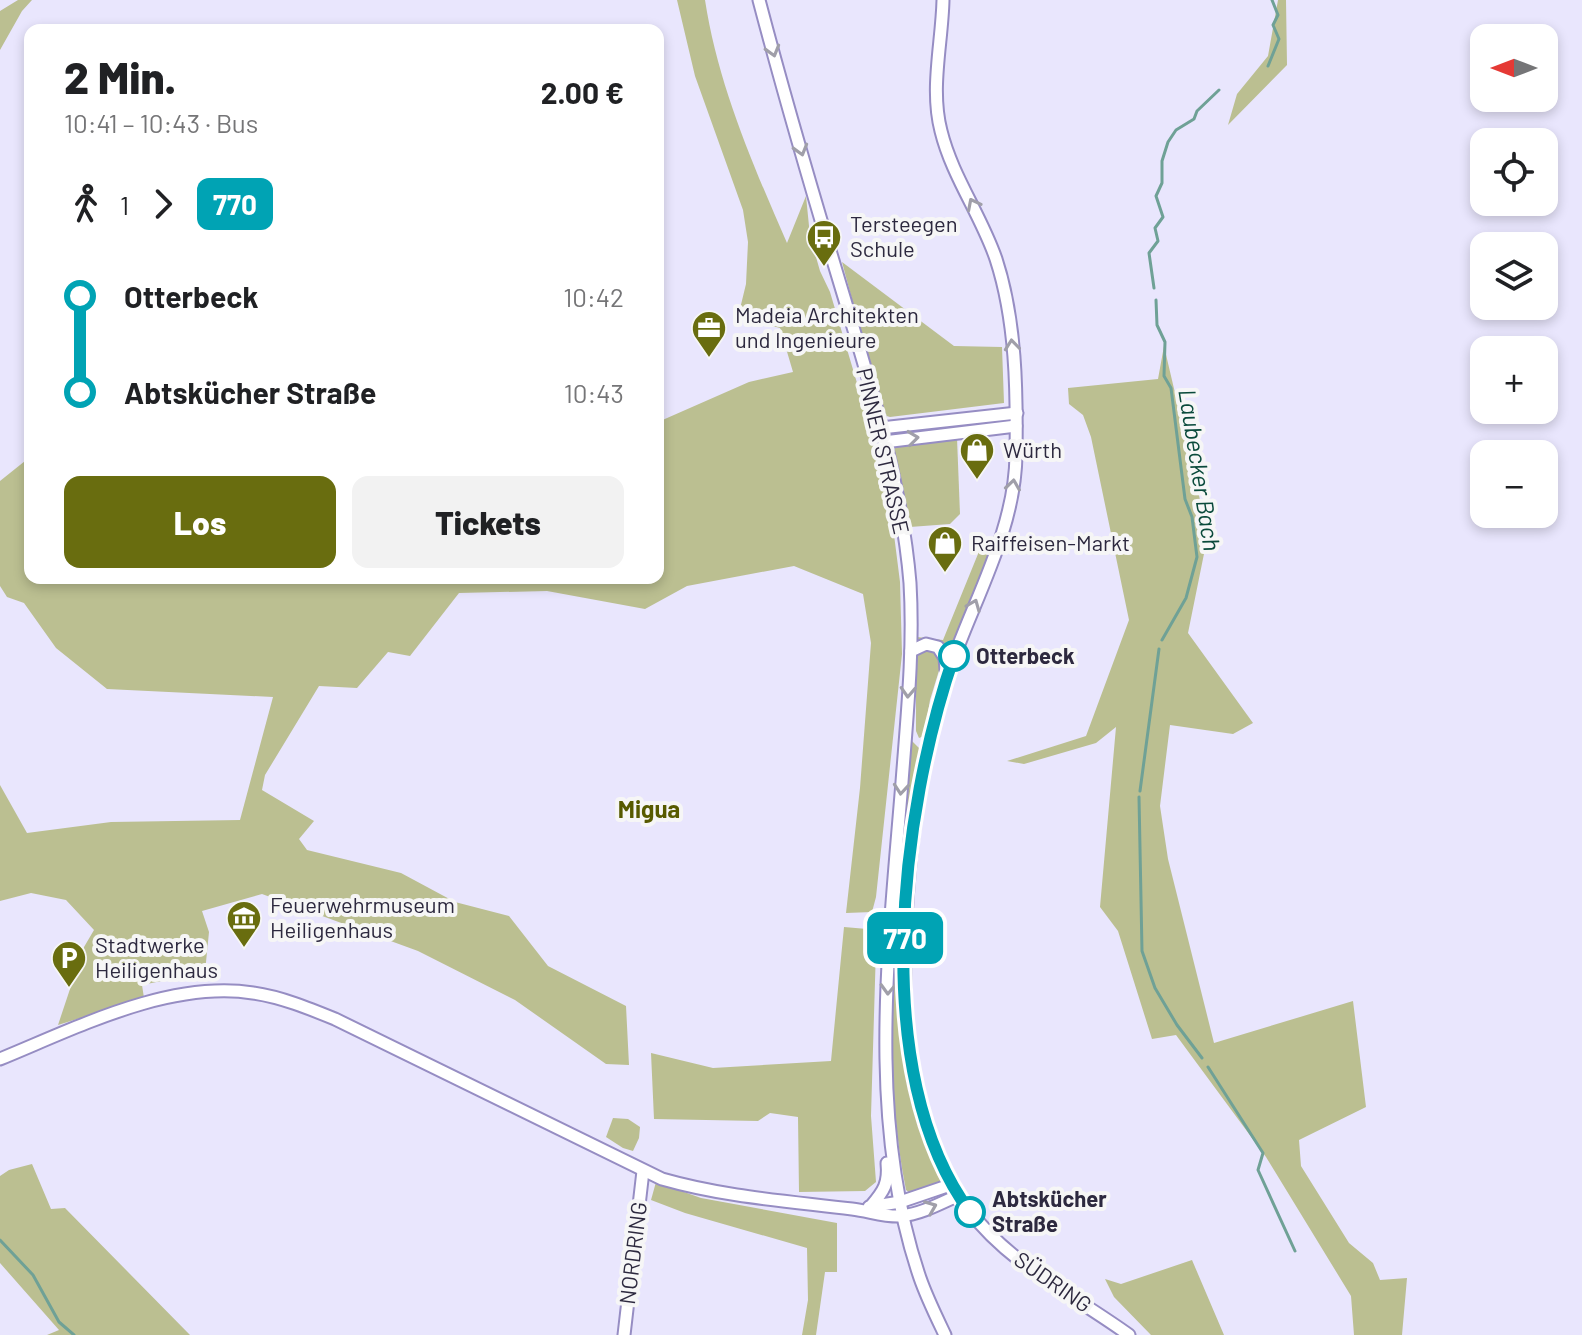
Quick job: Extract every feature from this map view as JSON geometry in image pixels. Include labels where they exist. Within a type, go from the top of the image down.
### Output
[{"type":"street","name":"PINNER STRASSE","points":[[759,0],[881,428],[901,510],[910,582],[911,651],[891,924],[887,1055],[890,1124],[903,1216],[920,1278],[945,1335]]},
{"type":"street","name":"SÜDRING","points":[[943,0],[937,98],[939,120],[948,153],[997,261],[1010,330],[1017,420],[1016,459],[1009,513],[947,677],[928,748],[909,880],[905,938],[906,1032],[916,1093],[956,1190],[995,1239],[1016,1257],[1129,1335]]},
{"type":"street","points":[[881,428],[1017,420]]},
{"type":"street","points":[[884,442],[1017,420]]},
{"type":"street","points":[[911,651],[926,644],[938,647],[945,658],[947,677]]},
{"type":"street","points":[[906,733],[928,748]]},
{"type":"street","points":[[0,1059],[148,1002],[200,993],[250,992],[281,999],[335,1019],[643,1171],[720,1194],[903,1216],[956,1190]]},
{"type":"street","points":[[871,1206],[888,1183],[880,1095],[887,1055]]},
{"type":"street","name":"NORDRING","points":[[624,1335],[643,1171]]},
{"type":"street","points":[[857,1209],[956,1190]]},
{"type":"green space","points":[[18,0],[32,0],[22,11],[0,50],[0,11]]},
{"type":"green space","points":[[677,0],[705,0],[728,94],[787,243],[806,196],[810,236],[868,420],[891,511],[900,582],[902,654],[872,912],[846,913],[860,788],[871,643],[863,594],[794,566],[687,586],[645,609],[547,591],[459,593],[410,656],[388,652],[357,688],[319,686],[265,775],[262,790],[314,821],[299,839],[307,850],[401,873],[455,902],[509,916],[548,966],[626,1006],[629,1065],[606,1064],[515,1000],[418,951],[262,894],[202,911],[209,932],[205,972],[142,985],[144,998],[58,1025],[84,947],[94,930],[66,900],[31,893],[0,901],[0,785],[27,833],[111,822],[240,820],[273,697],[107,689],[56,648],[24,603],[7,597],[0,586],[0,481],[24,462],[24,584],[664,584],[664,419],[749,382],[793,372],[780,328],[738,317],[746,284],[748,242],[743,210],[695,76]]},
{"type":"green space","points":[[1278,0],[1286,0],[1287,65],[1228,125],[1237,94],[1268,56]]},
{"type":"green space","points":[[842,262],[954,346],[1002,347],[1004,403],[890,417],[883,415]]},
{"type":"green space","points":[[1164,346],[1208,534],[1188,633],[1253,723],[1233,734],[1170,725],[1160,806],[1168,859],[1214,1043],[1353,1001],[1366,1107],[1299,1140],[1301,1166],[1349,1243],[1373,1263],[1380,1280],[1407,1278],[1402,1335],[1354,1335],[1351,1296],[1266,1157],[1176,1035],[1152,1039],[1118,931],[1100,907],[1116,727],[1096,743],[1024,764],[1007,761],[1086,736],[1129,620],[1091,437],[1083,415],[1069,404],[1068,388],[1158,379]]},
{"type":"green space","points":[[957,438],[960,514],[950,524],[910,527],[892,447]]},
{"type":"green space","points":[[980,549],[989,553],[948,658],[945,649],[916,645],[917,637],[943,640]]},
{"type":"green space","points":[[930,649],[940,654],[941,664],[930,700],[924,736],[919,738],[916,731],[916,655],[921,650]]},
{"type":"green space","points":[[912,741],[922,751],[904,871],[898,996],[907,1075],[923,1128],[944,1179],[911,1194],[906,1190],[897,1135],[892,1023],[897,909]]},
{"type":"green space","points":[[844,927],[867,929],[876,948],[871,1116],[876,1182],[865,1191],[799,1192],[798,1117],[770,1113],[758,1121],[654,1119],[651,1053],[713,1068],[831,1061]]},
{"type":"green space","points":[[613,1118],[628,1119],[640,1127],[633,1151],[606,1137]]},
{"type":"green space","points":[[32,1164],[51,1209],[65,1208],[190,1335],[47,1335],[59,1330],[0,1263],[0,1176],[9,1170]]},
{"type":"green space","points":[[656,1182],[701,1198],[837,1223],[837,1272],[825,1272],[816,1335],[802,1335],[808,1300],[807,1248],[685,1213],[651,1200]]},
{"type":"green space","points":[[1192,1260],[1224,1335],[1151,1335],[1114,1297],[1105,1279],[1121,1284]]},
{"type":"waterway","name":"Laubecker Bach","points":[[1268,66],[1279,39],[1273,25],[1278,15],[1272,0]]},
{"type":"waterway","name":"Laubecker Bach","points":[[1154,288],[1149,253],[1158,241],[1155,228],[1163,217],[1156,196],[1162,183],[1162,161],[1168,142],[1176,130],[1194,119],[1197,111],[1219,90]]},
{"type":"waterway","name":"Laubecker Bach","points":[[1156,300],[1157,325],[1165,342],[1164,376],[1171,388],[1185,499],[1192,517],[1197,557],[1186,598],[1162,640]]},
{"type":"waterway","name":"Laubecker Bach","points":[[1140,791],[1159,649]]},
{"type":"waterway","name":"Laubecker Bach","points":[[1139,797],[1142,951],[1155,988],[1202,1058]]},
{"type":"waterway","name":"Laubecker Bach","points":[[1208,1067],[1263,1153],[1258,1170],[1295,1251]]},
{"type":"waterway","points":[[0,1240],[33,1275],[59,1322],[74,1335]]},
{"type":"bus line","name":"770","points":[[954,656],[931,732],[920,789],[905,938],[904,995],[906,1032],[916,1093],[938,1153],[970,1212]]},
{"type":"place","name":"Tersteegen Schule","points":[[824,268]]},
{"type":"place","name":"Madeia Architekten und Ingenieure","points":[[709,359]]},
{"type":"place","name":"Würth","points":[[977,481]]},
{"type":"place","name":"Raiffeisen-Markt","points":[[945,574]]},
{"type":"place","name":"Otterbeck","points":[[954,656]]},
{"type":"place","name":"Feuerwehrmuseum Heiligenhaus","points":[[244,949]]},
{"type":"place","name":"Stadtwerke Heiligenhaus","points":[[69,989]]},
{"type":"place","name":"Abtskücher Straße","points":[[970,1212]]},
{"type":"district","name":"Migua","points":[[649,810]]}]
